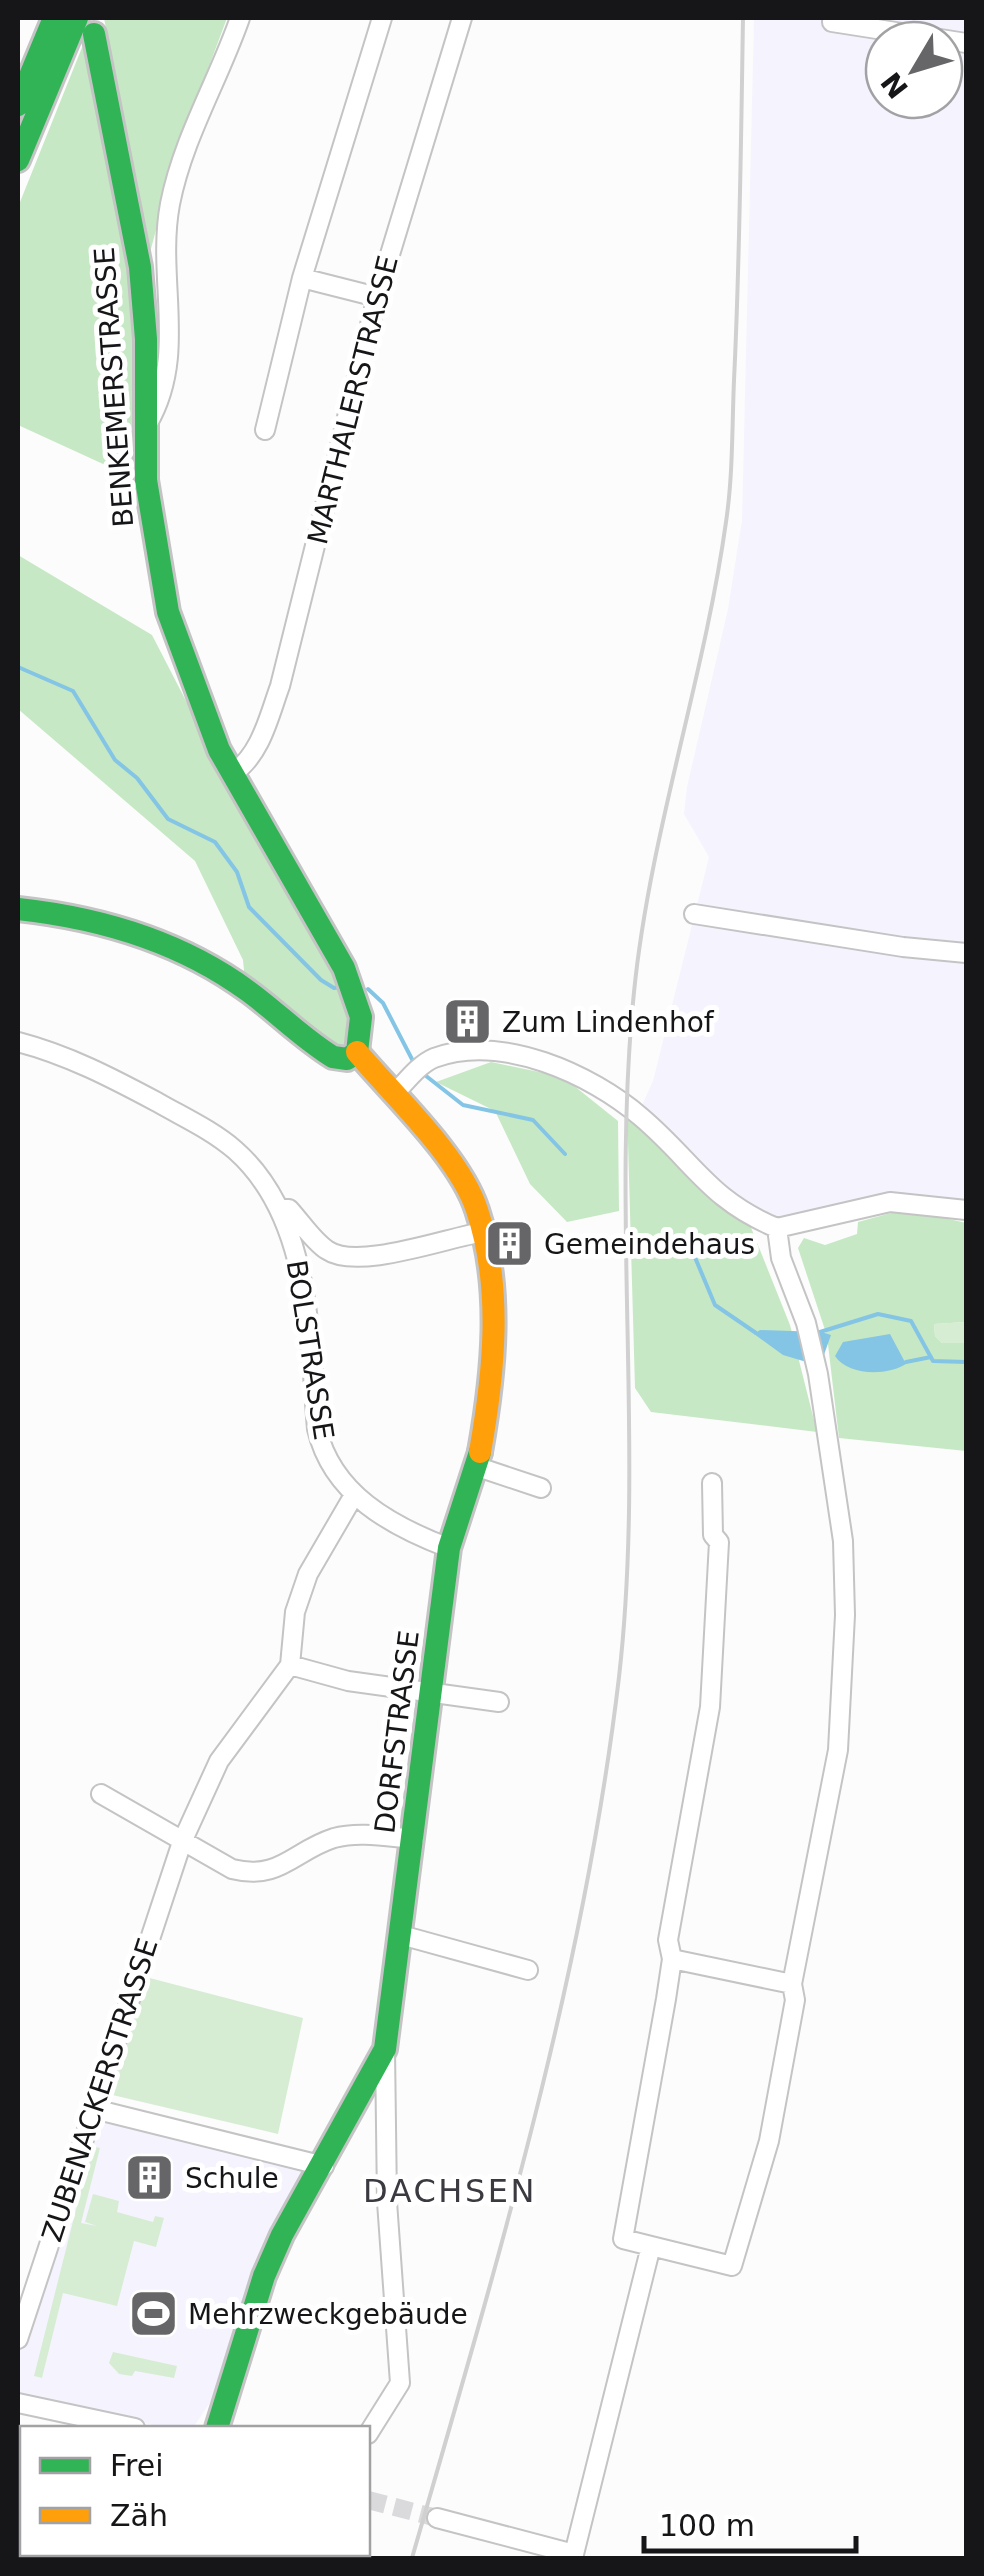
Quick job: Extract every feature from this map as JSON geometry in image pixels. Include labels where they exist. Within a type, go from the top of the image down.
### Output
[{"type":"main road","points":[[18,105],[54,18]]},
{"type":"main road","points":[[18,160],[86,26]]},
{"type":"main road","name":"BENKEMERSTRASSE","points":[[86,26],[140,266],[151,518],[168,612],[197,698],[232,774],[344,968],[361,1016],[357,1052]]},
{"type":"main road","points":[[18,909],[89,919],[174,948],[245,989],[333,1058],[346,1058],[357,1052]]},
{"type":"main road","name":"DORFSTRASSE","points":[[217,2426],[264,2276],[282,2234],[324,2166],[385,2050],[449,1548],[478,1467],[496,1342],[483,1232],[463,1180],[401,1087],[357,1052]]},
{"type":"street","points":[[145,428],[160,401],[168,373],[169,208],[183,153],[240,18]]},
{"type":"street","points":[[265,430],[302,278],[382,18]]},
{"type":"street","name":"MARTHALERSTRASSE","points":[[232,774],[244,766],[260,739],[280,686],[377,297],[462,18]]},
{"type":"street","points":[[832,22],[966,43]]},
{"type":"street","points":[[302,278],[377,297]]},
{"type":"street","points":[[694,914],[966,953]]},
{"type":"street","points":[[18,1042],[102,1072],[214,1134],[254,1170],[280,1209],[289,1208],[326,1250],[342,1257],[375,1256],[483,1232]]},
{"type":"street","points":[[401,1087],[430,1060],[512,1054],[562,1068],[638,1114],[727,1204],[777,1228],[890,1202],[966,1210]]},
{"type":"street","name":"BOLSTRASSE","points":[[280,1209],[294,1246],[320,1443],[354,1495],[398,1527],[449,1548]]},
{"type":"street","points":[[712,1482],[714,1535],[719,1542],[710,1707],[668,1940],[672,1959],[623,2240],[732,2266],[768,2141],[796,2000],[792,1984],[829,1812],[843,1703],[843,1541],[806,1323],[781,1258],[777,1228]]},
{"type":"street","points":[[478,1467],[540,1488]]},
{"type":"street","points":[[354,1495],[308,1574],[295,1612],[290,1665],[348,1681],[434,1689],[499,1702]]},
{"type":"street","name":"ZUBENACKERSTRASSE","points":[[18,2339],[182,1842],[219,1761],[290,1665]]},
{"type":"street","points":[[101,1794],[232,1869],[258,1873],[339,1837],[414,1839]]},
{"type":"street","points":[[401,1934],[528,1970]]},
{"type":"street","points":[[672,1959],[792,1984]]},
{"type":"street","points":[[370,2431],[400,2383],[388,2202],[385,2050]]},
{"type":"street","points":[[94,2109],[324,2166]]},
{"type":"street","points":[[436,2518],[575,2556],[651,2246]]},
{"type":"street","points":[[18,2402],[126,2426]]},
{"type":"shaded area","points":[[754,18],[966,18],[966,1210],[930,1204],[777,1228],[746,1215],[638,1114],[653,1081],[709,857],[684,814],[728,609],[742,520]]},
{"type":"shaded area","points":[[96,2114],[309,2169],[272,2230],[246,2292],[219,2389],[194,2426],[158,2426],[18,2396],[18,2349]]},
{"type":"green space","points":[[104,18],[227,18],[177,152],[149,256]]},
{"type":"green space","points":[[85,40],[136,300],[138,480],[18,425],[18,207]]},
{"type":"green space","points":[[18,555],[152,635],[233,792],[300,903],[356,1026],[349,1046],[333,1049],[245,981],[243,960],[195,861],[18,709]]},
{"type":"green space","points":[[491,1062],[563,1077],[618,1121],[619,1211],[567,1222],[530,1184],[495,1111],[436,1082]]},
{"type":"green space","points":[[627,1107],[746,1215],[790,1325],[817,1432],[651,1412],[635,1388]]},
{"type":"green space","points":[[891,1213],[928,1214],[966,1223],[966,1322],[934,1324],[935,1336],[942,1343],[966,1343],[966,1451],[839,1438],[827,1336],[798,1248],[804,1238],[825,1245],[857,1234],[858,1222]]},
{"type":"green space","points":[[966,1322],[966,1343],[942,1343],[935,1336],[934,1324]]},
{"type":"green space","points":[[142,1976],[303,2018],[278,2134],[104,2093]]},
{"type":"green space","points":[[92,2146],[100,2148],[81,2223],[97,2226],[85,2222],[93,2194],[119,2201],[117,2212],[153,2222],[155,2216],[164,2218],[156,2247],[134,2241],[117,2306],[63,2293],[42,2378],[34,2376]]},
{"type":"green space","points":[[113,2352],[177,2366],[174,2378],[135,2371],[132,2376],[119,2374],[109,2363]]},
{"type":"water","points":[[760,1330],[831,1335],[820,1366],[783,1355],[754,1334]]},
{"type":"water","points":[[890,1334],[906,1364],[898,1368],[868,1372],[849,1367],[835,1356],[843,1342]]},
{"type":"waterway","points":[[18,667],[73,691],[115,760],[137,778],[168,819],[215,842],[237,872],[249,907],[321,980],[334,988],[342,987]]},
{"type":"waterway","points":[[368,989],[383,1003],[415,1065]]},
{"type":"waterway","points":[[421,1072],[463,1105],[533,1120],[565,1154]]},
{"type":"waterway","points":[[686,1236],[715,1305],[756,1333]]},
{"type":"waterway","points":[[820,1332],[878,1314],[911,1321],[933,1361],[966,1362]]},
{"type":"waterway","points":[[906,1362],[931,1357]]},
{"type":"tunnel","points":[[370,2501],[437,2518]]},
{"type":"railway","points":[[412,2558],[534,2122],[584,1900],[619,1677],[629,1506],[626,1163],[634,992],[652,874],[705,640],[728,504],[738,289],[743,18]]},
{"type":"traffic: fast","points":[[18,105],[54,18]]},
{"type":"traffic: fast","points":[[18,160],[77,18]]},
{"type":"traffic: fast","points":[[94,34],[140,267],[146,339],[146,480],[168,612],[219,750],[344,968],[361,1017],[357,1052]]},
{"type":"traffic: fast","points":[[18,909],[109,926],[167,945],[222,973],[333,1057],[347,1059],[357,1052]]},
{"type":"traffic: fast","points":[[218,2426],[264,2276],[282,2235],[385,2049],[449,1548],[480,1452]]},
{"type":"traffic: slow","points":[[357,1052],[441,1148],[477,1210],[493,1300],[492,1361],[480,1452]]},
{"type":"place","name":"Zum Lindenhof","points":[[467,1022]]},
{"type":"place","name":"Gemeindehaus","points":[[509,1244]]},
{"type":"place","name":"Schule","points":[[150,2178]]},
{"type":"place","name":"Mehrzweckgebäude","points":[[153,2314]]},
{"type":"district","name":"DACHSEN","points":[[450,2191]]}]
